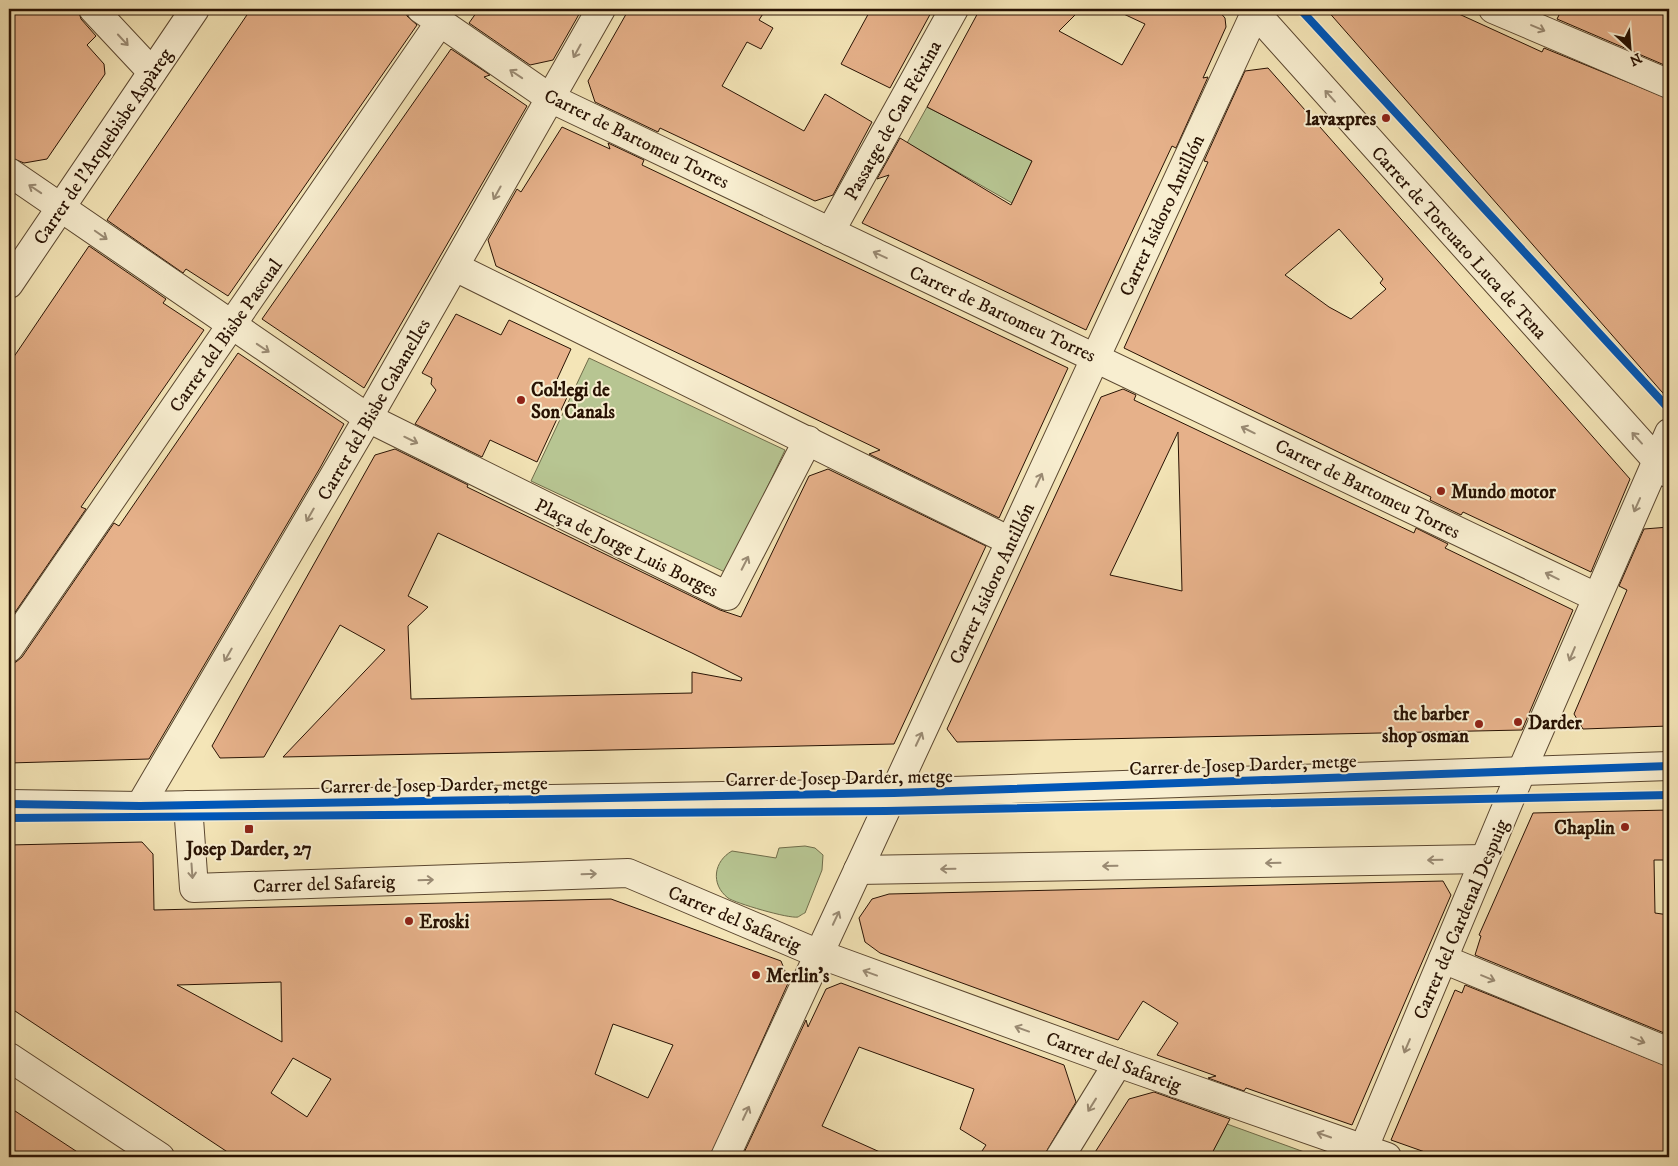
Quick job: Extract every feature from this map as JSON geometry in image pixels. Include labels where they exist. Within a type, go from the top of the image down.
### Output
[{"type":"street","points":[[93,9],[152,72]]},
{"type":"street","name":"Carrer de l'Arquebisbe Aspàreg","points":[[9,284],[195,9]]},
{"type":"street","name":"Carrer del Bisbe Cabanelles","points":[[140,806],[368,418],[600,9]]},
{"type":"street","name":"Passatge de Can Feixina","points":[[830,232],[954,9]]},
{"type":"street","points":[[1493,9],[1669,84]]},
{"type":"street","name":"Carrer Isidoro Antillón","points":[[725,1157],[1096,357],[1254,10]]},
{"type":"street","name":"Carrer de Torcuato Luca de Tena","points":[[1254,10],[1663,468]]},
{"type":"street","name":"Carrer de Bartomeu Torres","points":[[430,15],[550,98],[1596,597]]},
{"type":"street","name":"Carrer del Bisbe Pascual","points":[[9,648],[231,326],[430,15]]},
{"type":"street","points":[[9,172],[231,326],[368,418]]},
{"type":"street","points":[[455,267],[808,440],[1010,542]]},
{"type":"street","name":"Plaça de Jorge Luis Borges","points":[[368,418],[727,596],[808,440]]},
{"type":"street","name":"Carrer del Cardenal Despuig","points":[[1370,1154],[1443,959],[1522,770],[1596,597],[1663,468],[1669,433]]},
{"type":"street","name":"Carrer de Josep Darder, metge","points":[[9,804],[140,806],[894,793],[1669,766]]},
{"type":"street","name":"Carrer del Safareig","points":[[188,804],[194,888],[628,873],[819,954],[1370,1154]]},
{"type":"street","points":[[858,870],[1484,859]]},
{"type":"street","points":[[1443,959],[1669,1052]]},
{"type":"street","points":[[9,1058],[160,1157]]},
{"type":"street","points":[[1060,1157],[1118,1063]]},
{"type":"green space","points":[[927,107],[1032,161],[1012,203],[907,143]]},
{"type":"green space","points":[[589,358],[785,450],[727,573],[531,481]]},
{"type":"green space","points":[[805,846],[815,848],[823,855],[822,870],[805,913],[798,917],[751,907],[728,898],[718,886],[716,873],[718,867],[726,855],[732,851],[776,858],[779,848]]},
{"type":"green space","points":[[1227,1124],[1318,1157],[1210,1157]]},
{"type":"building","points":[[9,9],[78,9],[81,19],[96,36],[87,45],[104,64],[105,74],[47,159],[24,163],[9,157]]},
{"type":"building","points":[[251,9],[406,9],[407,16],[417,25],[228,296],[186,269],[183,273],[107,220]]},
{"type":"building","points":[[479,9],[582,9],[553,60],[530,65],[469,23]]},
{"type":"building","points":[[629,9],[766,9],[759,20],[773,28],[761,49],[747,42],[722,86],[804,131],[825,94],[872,122],[833,195],[815,201],[660,128],[658,132],[595,102],[588,81]]},
{"type":"building","points":[[871,9],[933,9],[890,88],[841,64]]},
{"type":"building","points":[[980,9],[1081,9],[1059,31],[1122,65],[1145,24],[1113,9],[1217,9],[1225,18],[1226,27],[1203,78],[1208,77],[1176,148],[1172,146],[1086,330],[862,223],[889,175],[877,179],[900,138],[1011,205],[1032,161],[927,107]]},
{"type":"building","points":[[1326,9],[1448,9],[1542,52],[1544,48],[1669,99],[1669,400]]},
{"type":"building","points":[[1562,9],[1669,9],[1669,67],[1557,19]]},
{"type":"building","points":[[451,49],[490,75],[484,77],[527,106],[364,388],[262,319]]},
{"type":"building","points":[[1268,68],[1630,479],[1591,572],[1463,512],[1461,515],[1430,500],[1431,497],[1124,348],[1208,162],[1204,161],[1245,71]],"holes":[[[1339,229],[1383,279],[1380,283],[1386,289],[1351,319],[1329,307],[1285,275]]]},
{"type":"building","points":[[562,127],[610,149],[608,143],[644,160],[642,165],[1068,368],[999,518],[869,454],[880,450],[496,266],[488,240],[517,189],[521,192]]},
{"type":"building","points":[[89,246],[166,299],[163,303],[204,330],[81,507],[86,509],[9,621],[9,364]]},
{"type":"building","points":[[456,314],[501,335],[509,320],[571,349],[554,386],[569,393],[537,462],[490,440],[482,457],[415,424],[436,390],[431,384],[432,378],[422,373]]},
{"type":"building","points":[[238,353],[344,424],[320,468],[149,759],[9,763],[9,663],[16,662],[22,657],[114,523],[119,526]]},
{"type":"building","points":[[1123,389],[1136,395],[1134,400],[1414,533],[1416,528],[1448,544],[1445,548],[1573,610],[1522,730],[957,742],[947,729],[1101,397]],"holes":[[[1178,432],[1182,591],[1110,575]]]},
{"type":"building","points":[[395,449],[468,485],[467,487],[720,610],[741,617],[809,476],[828,469],[986,546],[894,744],[283,757],[385,650],[340,625],[264,757],[220,758],[212,746],[375,455]],"holes":[[[438,533],[742,678],[741,681],[692,672],[692,693],[411,699],[408,626],[428,607],[408,596]]]},
{"type":"building","points":[[1669,527],[1669,726],[1583,729],[1574,714],[1627,590],[1619,586],[1644,529]]},
{"type":"building","points":[[1669,810],[1669,860],[1654,860],[1655,913],[1669,915],[1669,1035],[1475,955],[1481,936],[1479,935],[1533,813]]},
{"type":"building","points":[[142,842],[153,854],[154,910],[611,899],[781,961],[789,981],[710,1157],[235,1157],[9,1007],[9,845]],"holes":[[[281,982],[282,1042],[177,985]],[[613,1024],[673,1045],[648,1098],[595,1074]],[[293,1058],[331,1079],[307,1117],[271,1093]]]},
{"type":"building","points":[[1443,881],[1451,895],[1352,1125],[1246,1088],[1244,1091],[1208,1078],[1216,1076],[1157,1055],[1178,1023],[1143,1001],[1118,1040],[880,953],[865,942],[859,918],[872,899],[889,894]]},
{"type":"building","points":[[841,983],[1064,1065],[1076,1102],[1043,1157],[978,1157],[986,1145],[960,1129],[974,1089],[859,1047],[822,1126],[891,1157],[742,1157],[806,1020],[808,1027],[826,989]]},
{"type":"building","points":[[1465,985],[1669,1067],[1669,1157],[1439,1157],[1391,1140],[1455,990],[1462,993]]},
{"type":"building","points":[[1154,1092],[1230,1119],[1210,1157],[1092,1157],[1129,1099]]},
{"type":"building","points":[[9,1107],[85,1157],[9,1157]]},
{"type":"cycle path","points":[[1300,9],[1669,409]]},
{"type":"cycle path","points":[[9,804],[140,806],[894,793],[1669,766]]},
{"type":"cycle path","points":[[9,818],[886,811],[1669,795]]},
{"type":"place","name":"lavaxpres","points":[[1386,118]]},
{"type":"place","name":"Col·legi de Son Canals","points":[[521,400]]},
{"type":"place","name":"Mundo motor","points":[[1441,491]]},
{"type":"place","name":"Darder","points":[[1518,722]]},
{"type":"place","name":"the barber shop osman","points":[[1479,724]]},
{"type":"place","name":"Chaplin","points":[[1625,827]]},
{"type":"place","name":"Josep Darder, 27","points":[[249,829]]},
{"type":"place","name":"Eroski","points":[[409,921]]},
{"type":"place","name":"Merlin's","points":[[756,975]]}]
